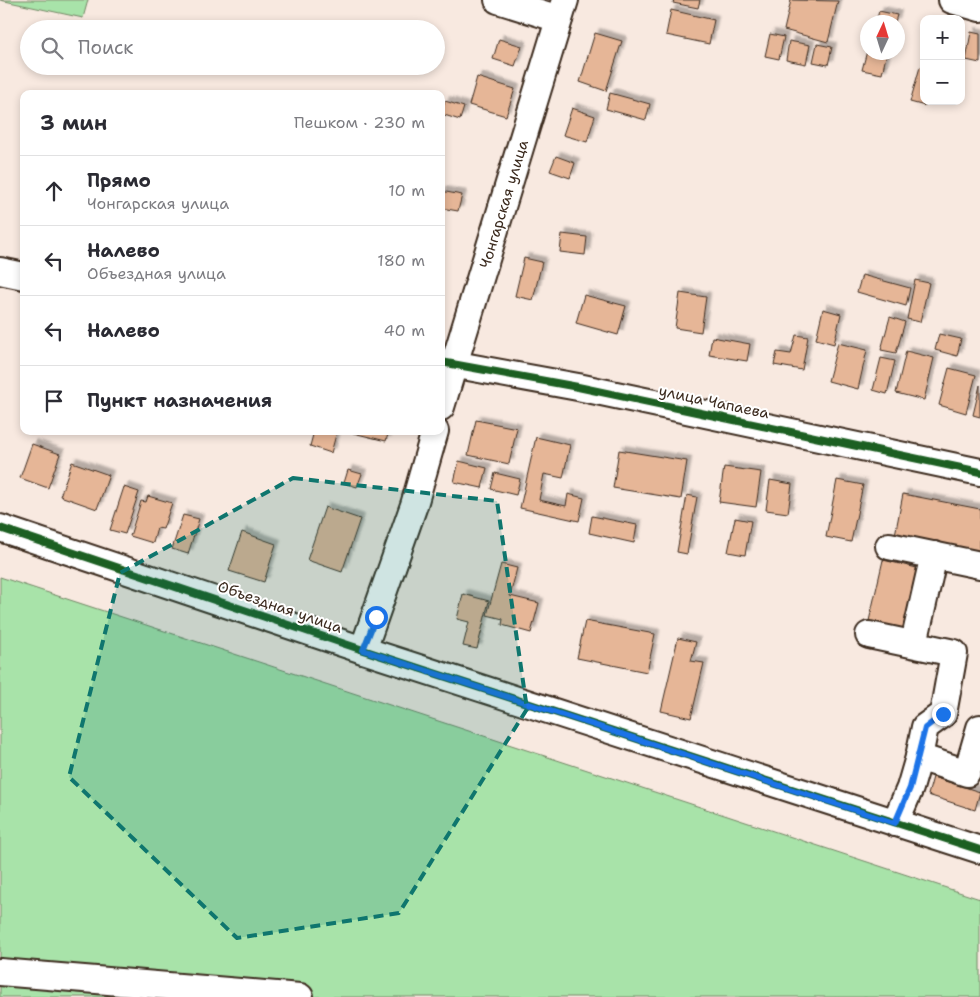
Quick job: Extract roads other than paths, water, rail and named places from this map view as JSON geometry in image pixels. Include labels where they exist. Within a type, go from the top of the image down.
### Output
[{"type":"street","points":[[498,0],[562,9]]},
{"type":"street","points":[[952,0],[980,8]]},
{"type":"street","name":"Чонгарская улица","points":[[445,382],[448,363],[562,9]]},
{"type":"street","points":[[0,271],[20,275]]},
{"type":"street","name":"улица Чапаева","points":[[448,363],[578,387],[980,472]]},
{"type":"street","points":[[363,650],[414,505],[433,435]]},
{"type":"street","name":"Объездная улица","points":[[0,528],[363,650],[980,850]]},
{"type":"street","points":[[889,546],[980,564]]},
{"type":"street","points":[[914,643],[934,555]]},
{"type":"street","points":[[869,635],[954,653],[943,714],[925,728],[910,788],[895,823]]},
{"type":"street","points":[[919,757],[967,773],[980,728]]},
{"type":"street","points":[[0,972],[57,988],[300,997]]}]
